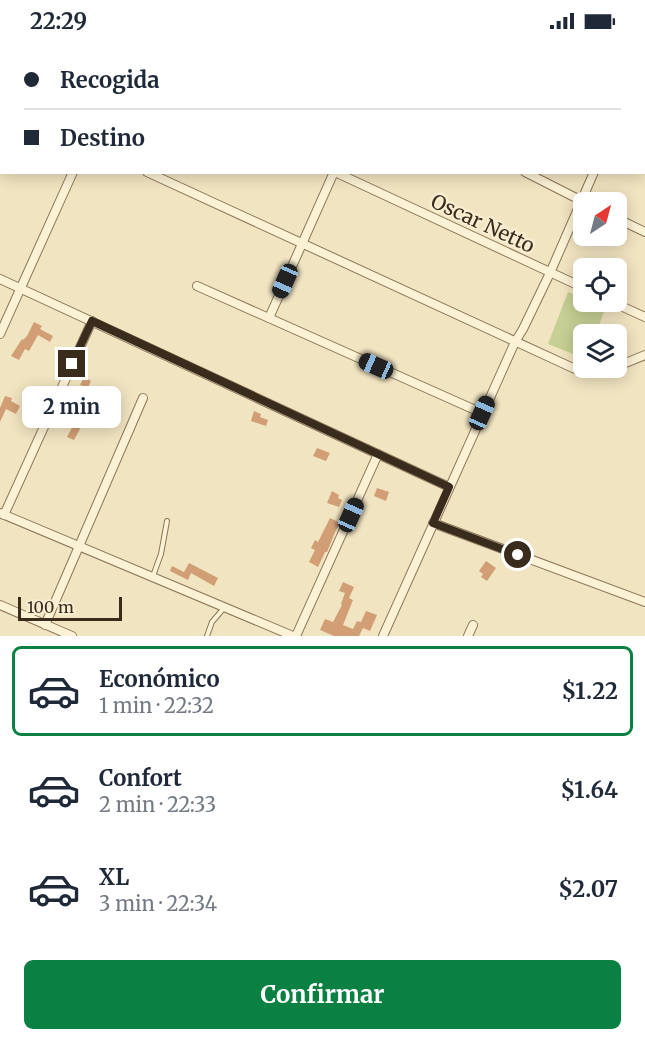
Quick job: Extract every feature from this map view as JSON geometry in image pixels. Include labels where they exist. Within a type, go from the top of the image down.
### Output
[{"type":"street","points":[[0,334],[72,174]]},
{"type":"street","points":[[151,174],[573,367]]},
{"type":"street","points":[[269,318],[333,174]]},
{"type":"street","name":"Oscar Netto","points":[[338,174],[573,283]]},
{"type":"street","points":[[529,174],[573,197]]},
{"type":"street","points":[[587,192],[593,174]]},
{"type":"street","points":[[627,223],[645,232]]},
{"type":"street","points":[[382,636],[514,342],[524,329],[573,224]]},
{"type":"street","points":[[0,279],[449,487]]},
{"type":"street","points":[[197,286],[482,413]]},
{"type":"street","points":[[627,309],[645,317]]},
{"type":"street","points":[[92,321],[2,514],[295,636],[378,454]]},
{"type":"street","points":[[627,362],[645,355]]},
{"type":"street","points":[[45,625],[142,398]]},
{"type":"street","points":[[433,523],[645,602]]},
{"type":"street","points":[[0,605],[72,636]]},
{"type":"street","points":[[468,636],[473,625]]},
{"type":"lane","points":[[153,577],[161,554],[167,521]]},
{"type":"lane","points":[[207,636],[212,622],[224,607]]},
{"type":"green space","points":[[568,292],[573,294],[573,312],[604,312],[600,324],[573,324],[573,354],[548,344]]},
{"type":"building","points":[[34,322],[42,326],[40,329],[53,336],[50,342],[38,335],[29,351],[25,349],[19,360],[11,356],[22,339],[27,336]]},
{"type":"building","points":[[84,377],[91,381],[84,396],[87,397],[84,404],[76,400],[83,386],[80,385]]},
{"type":"building","points":[[5,396],[12,398],[11,401],[20,406],[16,414],[6,409],[0,422],[0,408]]},
{"type":"building","points":[[254,411],[261,414],[260,417],[268,420],[266,426],[251,421]]},
{"type":"building","points":[[75,422],[82,425],[74,440],[67,437]]},
{"type":"building","points":[[317,448],[330,453],[326,461],[313,456]]},
{"type":"building","points":[[377,488],[389,492],[386,501],[374,496]]},
{"type":"building","points":[[332,491],[342,500],[339,507],[327,503]]},
{"type":"building","points":[[330,518],[340,523],[318,567],[309,562],[315,550],[311,548],[315,540],[318,542]]},
{"type":"building","points":[[486,561],[496,568],[487,581],[481,577],[483,574],[479,571]]},
{"type":"building","points":[[189,563],[218,578],[214,586],[191,573],[188,580],[170,571],[172,566],[184,572]]},
{"type":"building","points":[[343,582],[354,587],[349,598],[353,600],[343,625],[353,629],[357,621],[361,622],[366,611],[377,615],[370,631],[363,628],[359,636],[334,636],[320,630],[325,619],[333,622],[342,605],[345,593],[339,591]]},
{"type":"route","points":[[72,364],[92,321],[449,487],[433,523],[518,555]]}]
